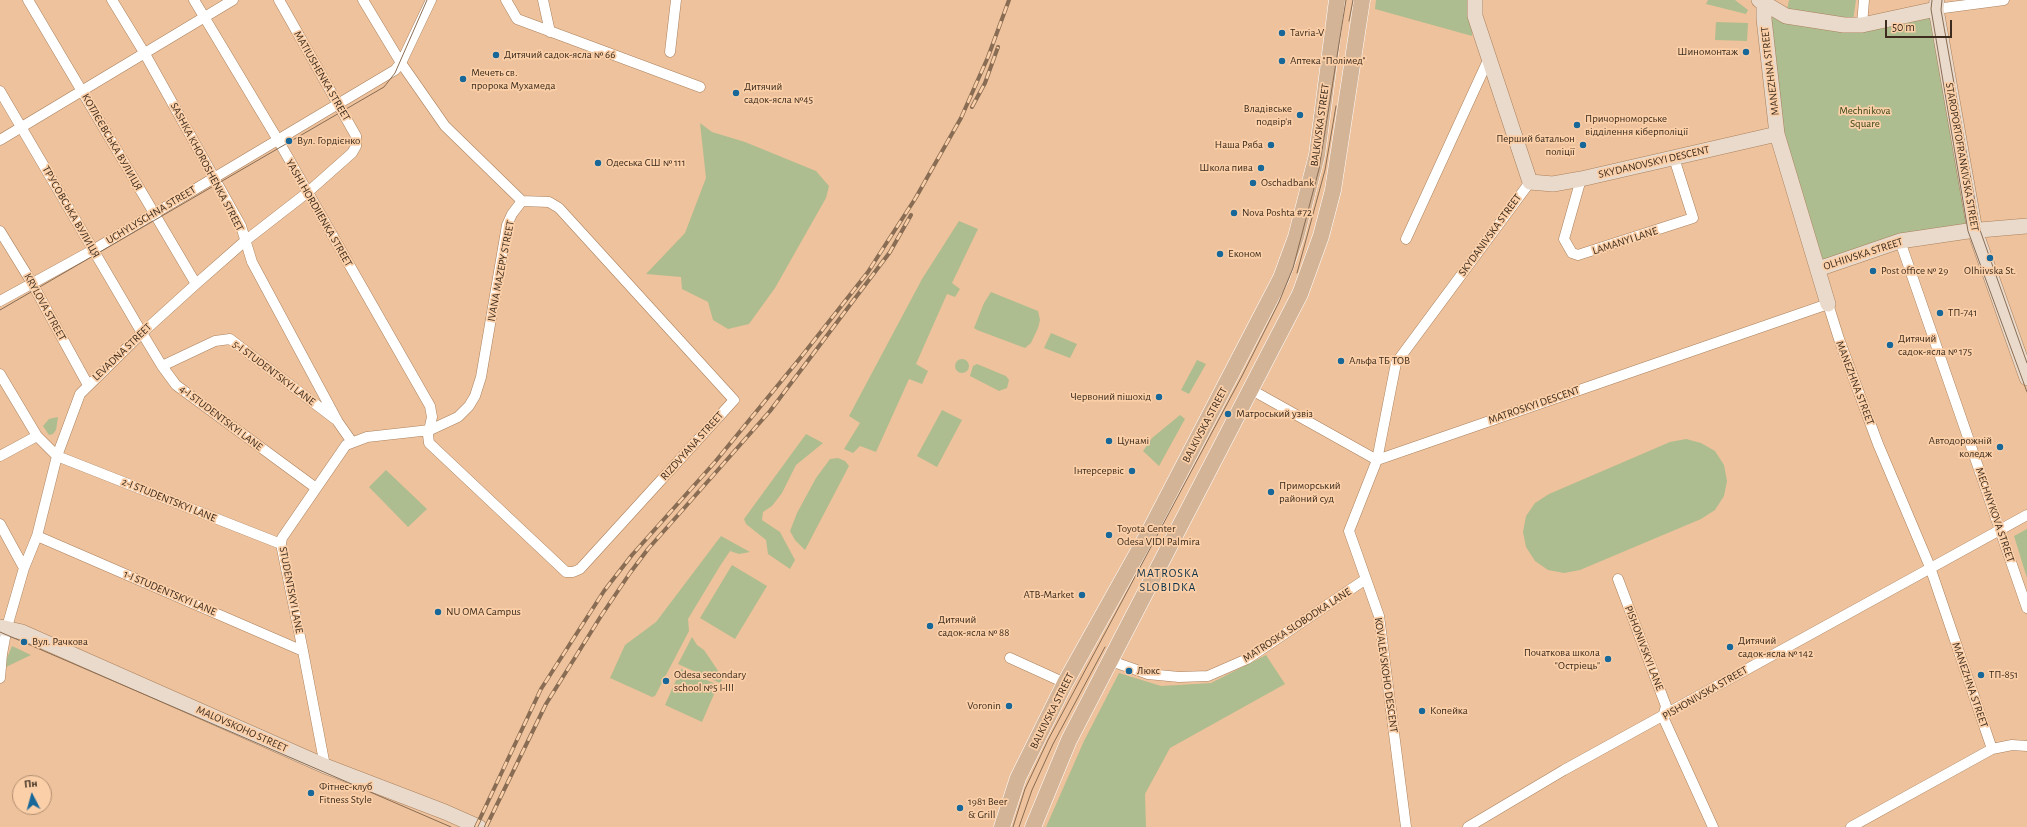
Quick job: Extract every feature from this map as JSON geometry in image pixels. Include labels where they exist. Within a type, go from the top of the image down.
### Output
[{"type":"main road","name":"BALKIVSKA STREET","points":[[1002,827],[1018,778],[1065,683],[1150,530],[1281,278],[1296,237],[1317,155],[1337,0]]},
{"type":"main road","name":"BALKIVSKA STREET","points":[[1033,827],[1069,740],[1300,294],[1321,236],[1334,183],[1362,0]]},
{"type":"street","name":"КОТЛЄЄВСЬКА ВУЛИЦЯ","points":[[28,0],[82,90],[153,214],[196,284]]},
{"type":"street","name":"SASHKA KHOROSHENKA STREET","points":[[112,0],[145,54],[241,226],[252,262],[338,422],[352,442]]},
{"type":"street","name":"YASHI HORDIIENKA STREET","points":[[194,0],[278,140],[430,406],[432,417],[430,430]]},
{"type":"street","points":[[0,140],[233,0]]},
{"type":"street","name":"MATIUSHENKA STREET","points":[[279,0],[356,136],[356,146],[352,153]]},
{"type":"street","points":[[363,0],[401,63],[446,126],[522,201]]},
{"type":"street","points":[[401,63],[430,0]]},
{"type":"street","points":[[506,0],[517,19],[700,86]]},
{"type":"street","points":[[543,0],[550,32]]},
{"type":"street","points":[[670,52],[676,0]]},
{"type":"street","points":[[1475,0],[1475,16],[1530,182]]},
{"type":"street","points":[[1862,25],[1864,0]]},
{"type":"street","points":[[1762,2],[1780,14],[1799,19],[1844,25],[1862,25],[1937,4],[2004,0]]},
{"type":"street","name":"MANEZHNA STREET","points":[[1762,2],[1777,134],[1839,340],[1875,436],[1930,567],[1992,749]]},
{"type":"street","name":"STAROPORTOFRANKIVSKA STREET","points":[[1937,4],[1975,231],[2027,378]]},
{"type":"street","points":[[1406,239],[1489,58]]},
{"type":"street","name":"UCHYLYSCHNA STREET","points":[[0,301],[93,250],[395,70],[401,63]]},
{"type":"street","name":"ТРУСОВСЬКА ВУЛИЦЯ","points":[[0,91],[142,333]]},
{"type":"street","name":"SKYDANOVSKYI DESCENT","points":[[1530,182],[1553,184],[1581,179],[1777,134]]},
{"type":"street","name":"LEVADNA STREET","points":[[0,678],[4,627],[36,536],[57,456],[80,394],[142,333],[196,284],[246,241],[308,192],[352,153]]},
{"type":"street","name":"LAMANYI LANE","points":[[1581,179],[1564,239],[1572,254],[1578,255],[1693,218],[1674,158]]},
{"type":"street","name":"SKYDANIVSKA STREET","points":[[1377,460],[1396,363],[1530,182]]},
{"type":"street","name":"RIZDVYANA STREET","points":[[430,430],[428,439],[435,449],[566,572],[573,572],[580,569],[734,400],[559,208],[549,202],[522,201]]},
{"type":"street","name":"IVANA MAZEPY STREET","points":[[430,430],[458,417],[475,396],[481,378],[507,225],[512,214],[522,201]]},
{"type":"street","name":"OLHIIVSKA STREET","points":[[1818,269],[1900,241],[2027,226]]},
{"type":"street","name":"KRYLOVA STREET","points":[[0,231],[32,284],[88,385]]},
{"type":"street","name":"MECHNYKOVA STREET","points":[[1900,241],[2001,529],[2027,608]]},
{"type":"street","name":"MATROSKYI DESCENT","points":[[1377,460],[1828,304]]},
{"type":"street","name":"4-I STUDENTSKYI LANE","points":[[142,333],[162,366],[176,384],[316,488]]},
{"type":"street","name":"5-I STUDENTSKYI LANE","points":[[162,366],[215,341],[230,339],[338,422]]},
{"type":"street","points":[[0,374],[37,436],[57,456]]},
{"type":"street","points":[[1250,389],[1377,460]]},
{"type":"street","name":"STUDENTSKYI LANE","points":[[324,766],[303,651],[281,544],[282,538],[341,450],[352,442],[367,437],[430,430]]},
{"type":"street","points":[[0,456],[37,436]]},
{"type":"street","name":"2-I STUDENTSKYI LANE","points":[[57,456],[281,544]]},
{"type":"street","name":"KOVALEVSKOHO DESCENT","points":[[1377,460],[1349,531],[1379,616],[1406,827]]},
{"type":"street","name":"PISHONIVSKA STREET","points":[[1468,827],[1564,770],[1663,718],[1930,567],[2027,515]]},
{"type":"street","points":[[0,524],[24,568]]},
{"type":"street","name":"1-I STUDENTSKYI LANE","points":[[36,536],[303,651]]},
{"type":"street","name":"PISHONIVSKYI LANE","points":[[1618,579],[1666,706],[1663,718],[1713,827]]},
{"type":"street","name":"MATROSKA SLOBODKA LANE","points":[[1111,661],[1148,674],[1179,677],[1208,676],[1247,660],[1366,580]]},
{"type":"street","name":"MALOVSKOHO STREET","points":[[4,627],[324,766],[445,812],[480,827]]},
{"type":"street","points":[[1010,658],[1065,683]]},
{"type":"street","points":[[1851,827],[1992,749],[2012,745],[2027,746]]},
{"type":"green space","points":[[1376,0],[1472,0],[1472,36],[1375,9]]},
{"type":"green space","points":[[1708,0],[1735,0],[1748,10],[1746,14],[1706,4]]},
{"type":"green space","points":[[1789,0],[1856,0],[1853,21],[1787,10]]},
{"type":"green space","name":"Mechnikova Square","points":[[1931,9],[1975,231],[1818,269],[1777,134],[1764,19],[1775,11],[1844,25]]},
{"type":"green space","points":[[1716,22],[1748,23],[1747,41],[1715,40]]},
{"type":"green space","points":[[700,123],[712,132],[745,142],[816,171],[829,186],[826,198],[775,288],[749,324],[728,329],[713,320],[708,302],[682,289],[681,277],[646,274],[685,233],[706,178]]},
{"type":"green space","points":[[959,221],[978,229],[952,283],[960,289],[955,297],[947,294],[916,364],[928,371],[922,384],[909,379],[876,452],[860,446],[853,453],[844,449],[860,423],[849,416],[922,279]]},
{"type":"green space","points":[[991,292],[1038,311],[1040,320],[1038,328],[1031,343],[1025,348],[974,328],[984,303]]},
{"type":"green space","points":[[1051,333],[1077,344],[1070,358],[1044,348]]},
{"type":"green space","points":[[959,359],[965,359],[969,363],[969,369],[965,373],[959,373],[955,369],[955,363]]},
{"type":"green space","points":[[1197,360],[1206,364],[1189,394],[1181,390]]},
{"type":"green space","points":[[977,364],[1006,376],[1009,380],[1007,388],[999,391],[970,376],[973,366]]},
{"type":"green space","points":[[942,410],[962,420],[937,467],[917,456]]},
{"type":"green space","points":[[1180,415],[1185,419],[1159,466],[1143,451],[1152,438]]},
{"type":"green space","points":[[58,417],[56,430],[53,434],[49,435],[43,426],[49,419]]},
{"type":"green space","points":[[806,434],[823,443],[796,465],[782,493],[772,506],[763,512],[762,520],[780,532],[795,560],[790,569],[768,554],[766,540],[746,524],[744,519]]},
{"type":"green space","points":[[1686,439],[1701,443],[1715,451],[1724,465],[1727,481],[1724,496],[1715,510],[1701,519],[1580,570],[1564,573],[1548,570],[1535,561],[1526,547],[1523,532],[1526,516],[1535,503],[1549,494],[1670,442]]},
{"type":"green space","points":[[838,458],[845,461],[849,466],[805,550],[795,540],[790,531],[797,513],[816,478],[830,459]]},
{"type":"green space","points":[[386,470],[427,509],[408,527],[369,487]]},
{"type":"green space","points":[[2027,529],[2027,578],[2014,536]]},
{"type":"green space","points":[[721,536],[750,552],[739,554],[730,551],[720,566],[688,619],[689,631],[655,696],[652,697],[610,678],[625,645],[656,622]]},
{"type":"green space","points":[[732,565],[767,586],[735,639],[700,618]]},
{"type":"green space","points":[[692,637],[697,645],[704,650],[723,678],[720,683],[678,664]]},
{"type":"green space","points":[[12,646],[31,655],[6,667],[7,658]]},
{"type":"green space","points":[[1266,655],[1285,684],[1170,748],[1145,794],[1146,827],[1046,827],[1084,741],[1119,673],[1161,686],[1211,683]]},
{"type":"green space","points":[[681,669],[718,685],[702,722],[665,705]]},
{"type":"tram line","points":[[0,310],[384,87],[395,73],[427,0]]},
{"type":"tram line","points":[[1013,827],[1025,789],[1048,740],[1242,376],[1279,302],[1293,268],[1319,169],[1346,0]]},
{"type":"tram line","points":[[1349,21],[1353,0]]},
{"type":"tram line","points":[[1932,0],[1931,9],[1968,231],[2027,392]]},
{"type":"tram line","points":[[1942,0],[1941,10],[1980,230],[2027,363]]},
{"type":"tram line","points":[[1297,273],[1325,170],[1336,106]]},
{"type":"tram line","points":[[0,632],[451,827]]},
{"type":"tram line","points":[[1019,827],[1032,790],[1053,744],[1105,647]]},
{"type":"railway","points":[[476,827],[541,689],[604,591],[632,555],[715,462],[868,272],[915,199],[961,118],[988,57],[1009,0]]},
{"type":"railway","points":[[972,107],[985,83],[998,47]]},
{"type":"railway","points":[[486,827],[546,704],[601,616],[630,573],[648,549],[770,411],[890,252],[911,215]]},
{"type":"place","name":"Tavria-V","points":[[1282,33]]},
{"type":"place","name":"Шиномонтаж","points":[[1746,52]]},
{"type":"place","name":"Дитячий садок-ясла № 66","points":[[496,55]]},
{"type":"place","name":"Аптека \"Полімед\"","points":[[1282,61]]},
{"type":"place","name":"Мечеть св. пророка Мухамеда","points":[[463,79]]},
{"type":"place","name":"Дитячий садок-ясла №45","points":[[736,93]]},
{"type":"place","name":"Владiвське подвiр'я","points":[[1300,115]]},
{"type":"place","name":"Причорноморське відділення кіберполіції","points":[[1577,125]]},
{"type":"place","name":"Вул. Гордієнко","points":[[289,141]]},
{"type":"place","name":"Наша Ряба","points":[[1271,145]]},
{"type":"place","name":"Перший батальон поліції","points":[[1583,145]]},
{"type":"place","name":"Одеська СШ № 111","points":[[598,163]]},
{"type":"place","name":"Школа пива","points":[[1261,168]]},
{"type":"place","name":"Oschadbank","points":[[1253,183]]},
{"type":"place","name":"Nova Poshta #72","points":[[1234,213]]},
{"type":"place","name":"Економ","points":[[1220,254]]},
{"type":"place","name":"Olhiivska St.","points":[[1990,258]]},
{"type":"place","name":"Post office № 29","points":[[1873,271]]},
{"type":"place","name":"ТП-741","points":[[1940,313]]},
{"type":"place","name":"Дитячий садок-ясла № 175","points":[[1890,345]]},
{"type":"place","name":"Альфа ТБ ТОВ","points":[[1341,361]]},
{"type":"place","name":"Червоний пішохід","points":[[1159,397]]},
{"type":"place","name":"Матроський узвіз","points":[[1228,414]]},
{"type":"place","name":"Цунамі","points":[[1109,441]]},
{"type":"place","name":"Автодорожній коледж","points":[[2000,447]]},
{"type":"place","name":"Інтерсервіс","points":[[1132,471]]},
{"type":"place","name":"Приморський районий суд","points":[[1271,492]]},
{"type":"place","name":"Toyota Center Odesa VIDI Palmira","points":[[1109,535]]},
{"type":"place","name":"ATB-Market","points":[[1082,595]]},
{"type":"place","name":"NU OMA Campus","points":[[438,612]]},
{"type":"place","name":"Дитячий садок-ясла № 88","points":[[930,626]]},
{"type":"place","name":"Вул. Рачкова","points":[[24,642]]},
{"type":"place","name":"Дитячий садок-ясла № 142","points":[[1730,647]]},
{"type":"place","name":"Початкова школа \"Остріець\"","points":[[1608,659]]},
{"type":"place","name":"Люкс","points":[[1129,671]]},
{"type":"place","name":"ТП-851","points":[[1981,675]]},
{"type":"place","name":"Odesa secondary school №5 I-III","points":[[666,681]]},
{"type":"place","name":"Voronin","points":[[1009,706]]},
{"type":"place","name":"Копейка","points":[[1422,711]]},
{"type":"place","name":"Фітнес-клуб Fitness Style","points":[[311,793]]},
{"type":"place","name":"1981 Beer & Grill","points":[[960,808]]},
{"type":"district","name":"MATROSKA SLOBIDKA","points":[[1168,580]]}]
